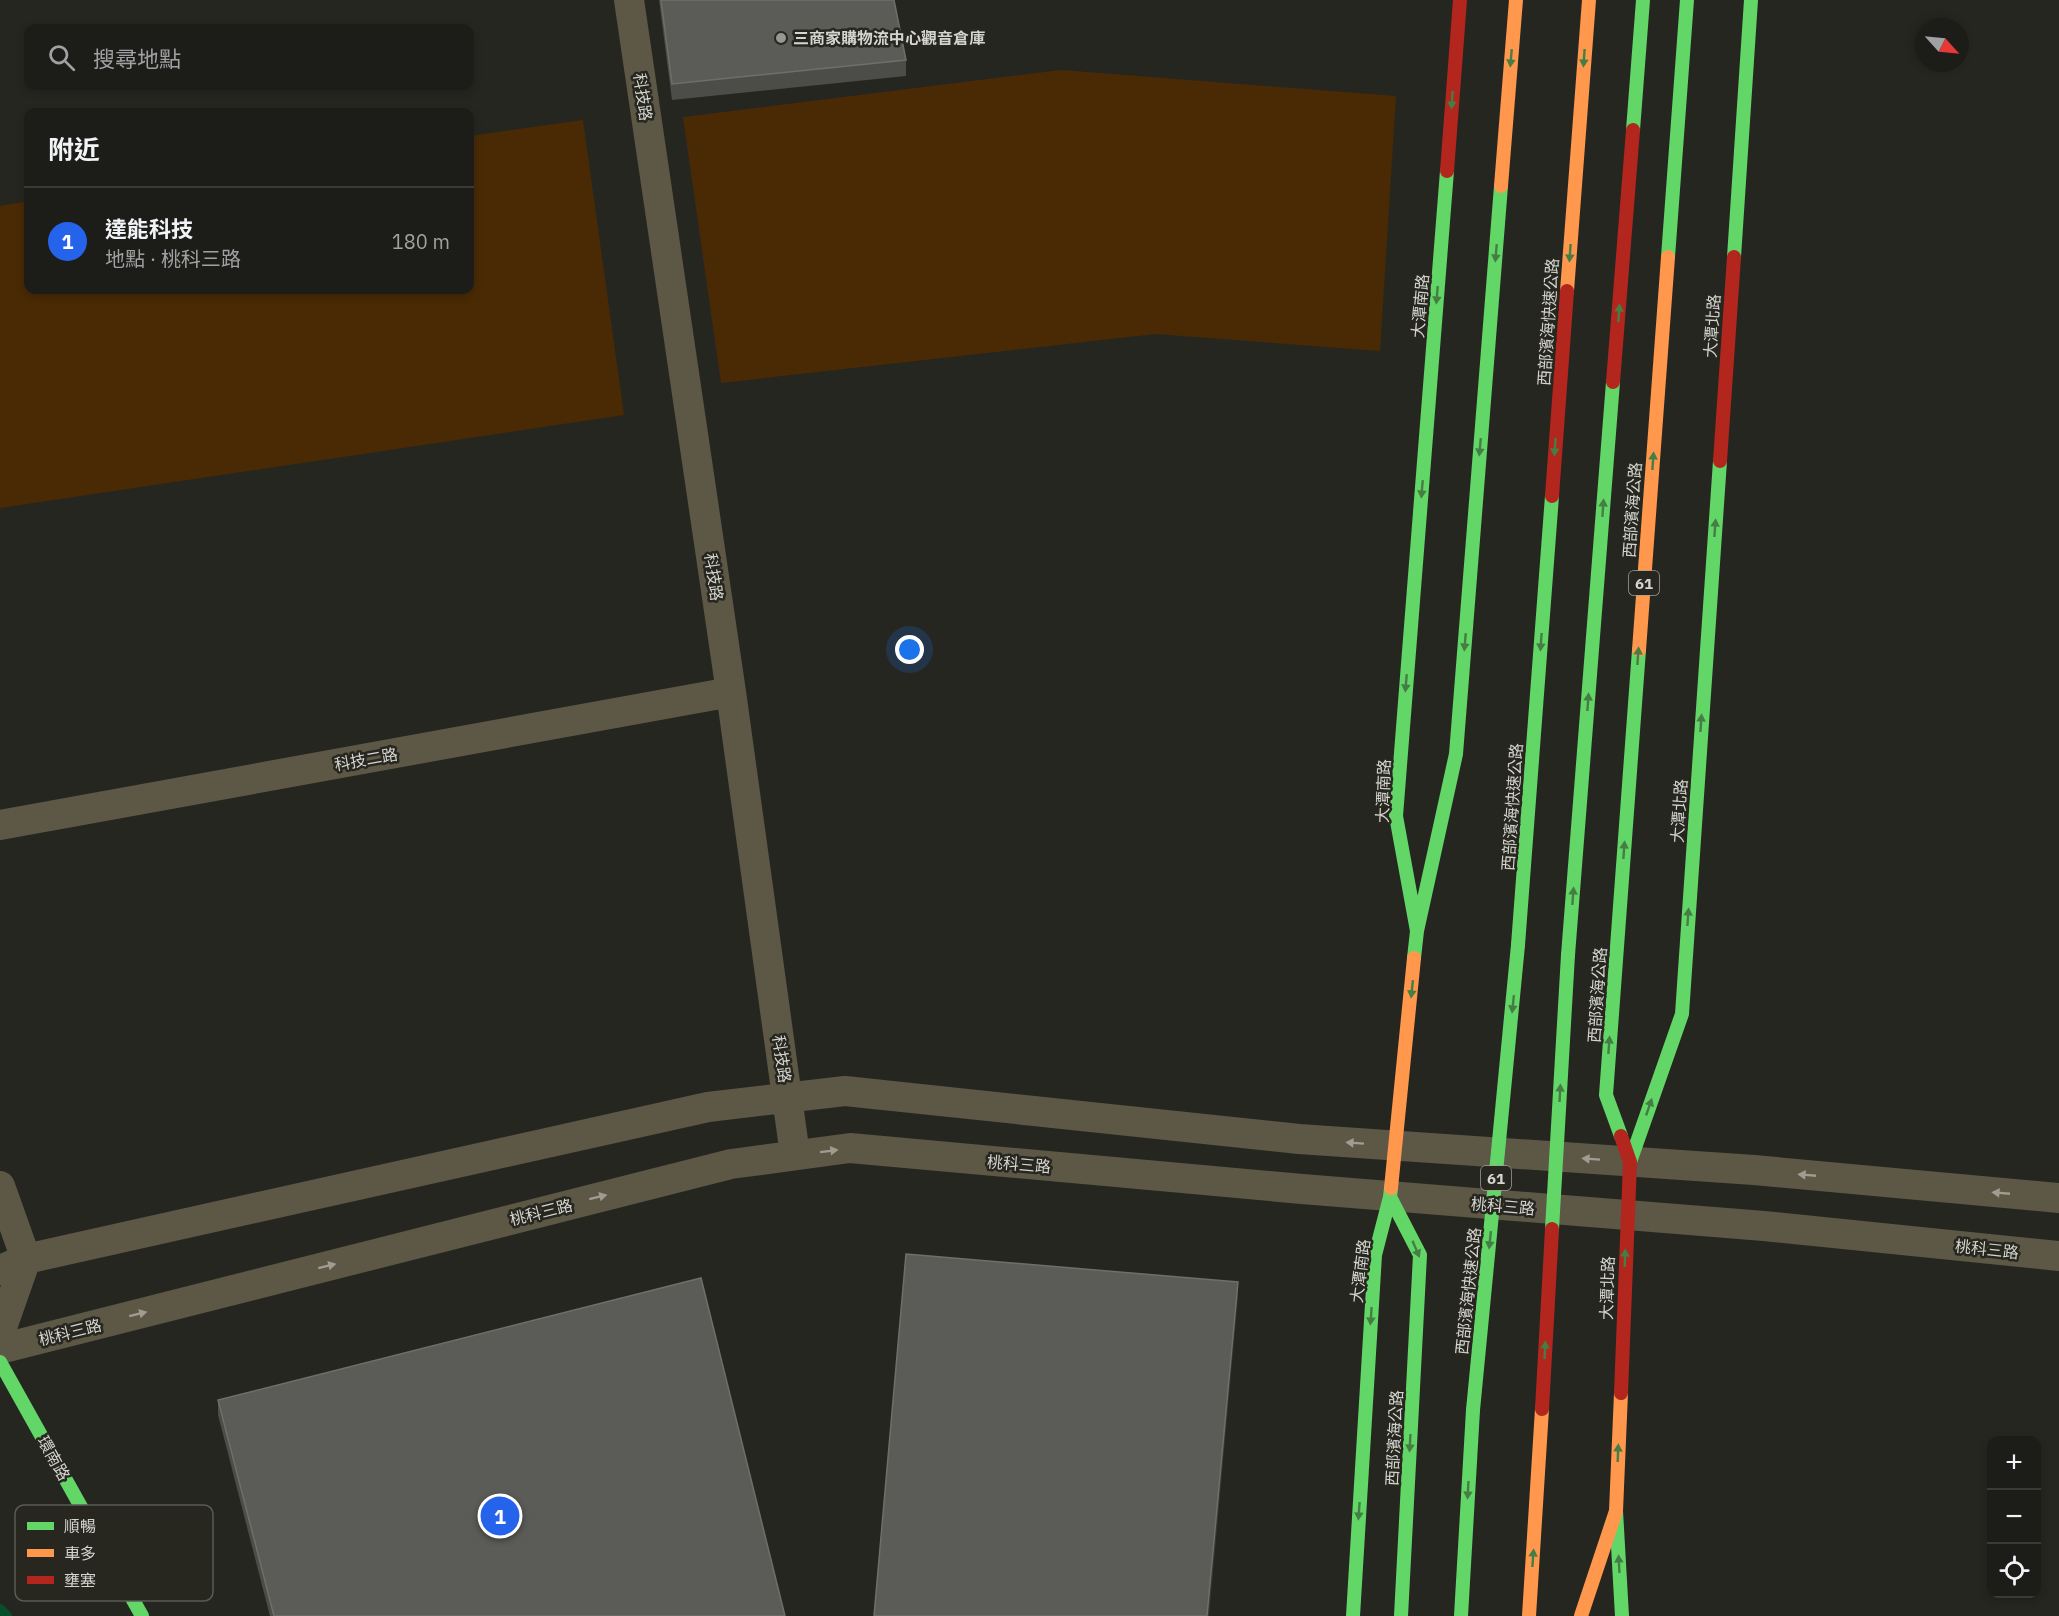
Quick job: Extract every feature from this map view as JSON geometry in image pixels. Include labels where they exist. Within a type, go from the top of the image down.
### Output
[{"type":"main road","name":"大潭南路","points":[[1353,1616],[1375,1255],[1390,1197],[1397,1146],[1418,931],[1396,816],[1460,0]]},
{"type":"main road","points":[[1418,931],[1456,754],[1516,0]]},
{"type":"main road","name":"西部濱海快速公路","points":[[1461,1616],[1473,1410],[1518,945],[1589,0]]},
{"type":"main road","points":[[1529,1616],[1568,955],[1643,0]]},
{"type":"main road","name":"西部濱海公路","points":[[1630,1162],[1606,1095],[1687,0]]},
{"type":"main road","name":"大潭北路","points":[[1622,1616],[1616,1511],[1626,1216],[1630,1162],[1682,1014],[1751,0]]},
{"type":"main road","name":"西部濱海公路","points":[[1390,1197],[1420,1256],[1401,1616]]},
{"type":"main road","name":"環南路","points":[[0,1362],[80,1505]]},
{"type":"main road","name":"61","points":[[1581,1616],[1616,1511]]},
{"type":"main road","name":"環南路","points":[[134,1601],[142,1616]]},
{"type":"street","name":"科技路","points":[[629,0],[731,692],[795,1155]]},
{"type":"street","name":"科技二路","points":[[0,825],[731,692]]},
{"type":"street","points":[[13,1265],[708,1107],[845,1091],[1299,1139],[1630,1162],[2059,1198]]},
{"type":"street","name":"桃科三路","points":[[0,1349],[730,1164],[850,1148],[1390,1197],[1764,1226],[2059,1256]]},
{"type":"street","points":[[0,1186],[13,1265],[0,1333]]},
{"type":"shaded area","points":[[1061,70],[1396,96],[1380,351],[1155,334],[721,383],[683,117]]},
{"type":"shaded area","points":[[583,120],[624,415],[0,508],[0,206],[24,202],[24,294],[474,294],[474,135]]},
{"type":"building","name":"三商家購物流中心觀音倉庫","points":[[661,0],[894,0],[906,60],[672,84]]},
{"type":"building","points":[[906,1254],[1238,1282],[1207,1616],[874,1616]]},
{"type":"building","points":[[701,1278],[785,1616],[274,1616],[218,1400]]},
{"type":"waterway","points":[[0,1609],[7,1616]]},
{"type":"traffic: fast","points":[[1633,130],[1643,0]]},
{"type":"traffic: fast","points":[[1668,257],[1687,0]]},
{"type":"traffic: fast","points":[[1734,257],[1751,0]]},
{"type":"traffic: fast","points":[[1417,931],[1396,816],[1447,171]]},
{"type":"traffic: fast","points":[[1414,958],[1417,931],[1456,754],[1501,186]]},
{"type":"traffic: fast","points":[[1568,955],[1613,382]]},
{"type":"traffic: fast","points":[[1630,1162],[1682,1014],[1720,461]]},
{"type":"traffic: fast","points":[[1518,945],[1552,496]]},
{"type":"traffic: fast","points":[[1621,1136],[1606,1095],[1639,650]]},
{"type":"traffic: fast","points":[[1473,1410],[1518,945]]},
{"type":"traffic: fast","points":[[1552,1229],[1568,955]]},
{"type":"traffic: fast","points":[[1391,1188],[1390,1197],[1420,1255],[1401,1616]]},
{"type":"traffic: fast","points":[[1353,1616],[1375,1255],[1390,1197]]},
{"type":"traffic: fast","points":[[0,1362],[80,1505]]},
{"type":"traffic: fast","points":[[1461,1616],[1473,1410]]},
{"type":"traffic: fast","points":[[1616,1511],[1622,1616]]},
{"type":"traffic: fast","points":[[134,1601],[142,1616]]},
{"type":"traffic: slow","points":[[1501,186],[1516,0]]},
{"type":"traffic: slow","points":[[1567,291],[1589,0]]},
{"type":"traffic: slow","points":[[1639,650],[1668,257]]},
{"type":"traffic: slow","points":[[1391,1188],[1414,958]]},
{"type":"traffic: slow","points":[[1581,1616],[1616,1511],[1621,1393]]},
{"type":"traffic: slow","points":[[1529,1616],[1542,1409]]},
{"type":"traffic: jam","points":[[1447,171],[1460,0]]},
{"type":"traffic: jam","points":[[1613,382],[1633,130]]},
{"type":"traffic: jam","points":[[1720,461],[1734,257]]},
{"type":"traffic: jam","points":[[1552,496],[1567,291]]},
{"type":"traffic: jam","points":[[1621,1136],[1630,1162],[1621,1393]]},
{"type":"traffic: jam","points":[[1542,1409],[1552,1229]]},
{"type":"place","name":"三商家購物流中心觀音倉庫","points":[[781,38]]},
{"type":"place","name":"達能科技","points":[[500,1516]]}]
